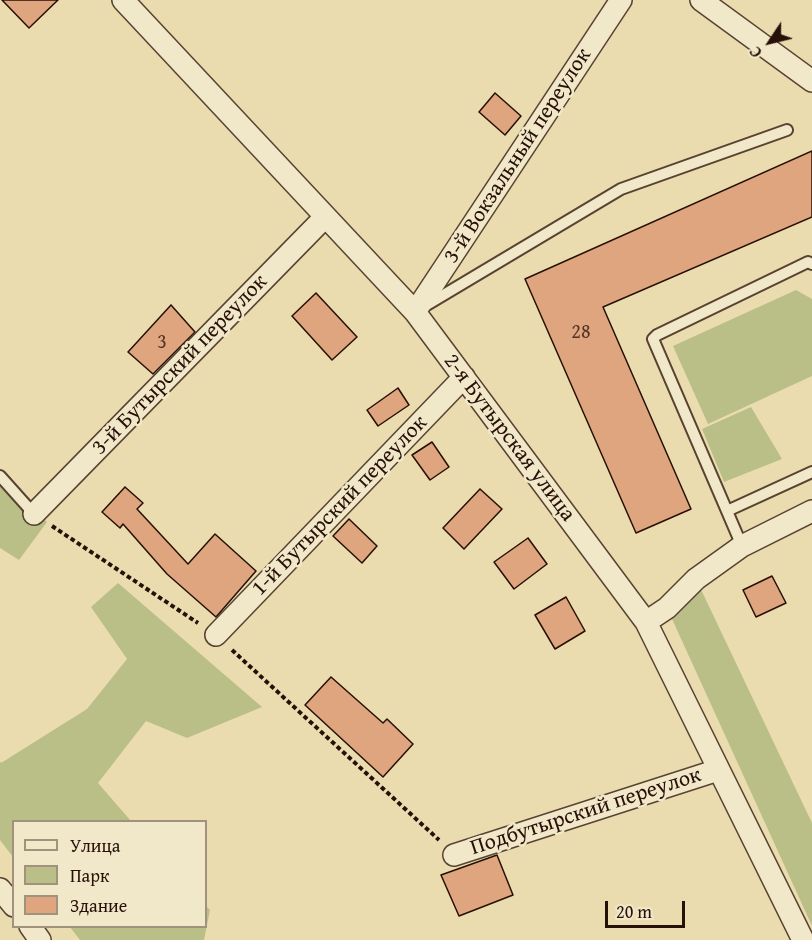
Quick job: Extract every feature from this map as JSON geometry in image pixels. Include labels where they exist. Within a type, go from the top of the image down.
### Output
[{"type":"street","name":"2-я Бутырская улица","points":[[123,0],[415,312],[646,622],[803,940]]},
{"type":"street","name":"3-й Вокзальный переулок","points":[[415,312],[621,0]]},
{"type":"street","points":[[701,0],[812,81]]},
{"type":"street","name":"3-й Бутырский переулок","points":[[34,514],[325,217]]},
{"type":"street","name":"1-й Бутырский переулок","points":[[216,635],[464,377]]},
{"type":"street","points":[[646,622],[667,608],[696,579],[742,546],[812,511]]},
{"type":"street","name":"Подбутырский переулок","points":[[454,855],[718,770]]},
{"type":"street","points":[[0,889],[12,904]]},
{"type":"street","points":[[31,928],[40,940]]},
{"type":"lane","points":[[415,312],[621,189],[787,130]]},
{"type":"lane","points":[[742,546],[653,339],[657,335],[808,262],[812,264]]},
{"type":"lane","points":[[727,511],[812,472]]},
{"type":"lane","points":[[0,477],[34,514]]},
{"type":"path","points":[[34,514],[216,635],[454,855]]},
{"type":"green space","points":[[796,290],[812,299],[812,376],[708,424],[673,346]]},
{"type":"green space","points":[[751,407],[782,459],[724,482],[702,429]]},
{"type":"green space","points":[[0,480],[47,522],[19,560],[0,548]]},
{"type":"green space","points":[[696,579],[812,823],[812,926],[667,608]]},
{"type":"green space","points":[[118,583],[262,707],[187,738],[146,721],[98,783],[130,820],[12,820],[12,856],[0,840],[0,761],[1,763],[87,709],[127,659],[91,607]]},
{"type":"green space","points":[[207,907],[210,910],[207,925]]},
{"type":"green space","points":[[71,928],[206,928],[204,940],[80,940]]},
{"type":"building","points":[[2,0],[58,0],[29,28]]},
{"type":"building","points":[[495,93],[521,116],[505,135],[479,112]]},
{"type":"building","points":[[812,151],[812,217],[603,307],[691,509],[636,533],[525,279]]},
{"type":"building","points":[[316,293],[357,337],[332,360],[292,316]]},
{"type":"building","points":[[171,305],[195,332],[153,374],[128,352]]},
{"type":"building","points":[[398,388],[409,405],[378,426],[367,410]]},
{"type":"building","points":[[432,442],[449,467],[430,480],[412,455]]},
{"type":"building","points":[[125,487],[143,503],[137,509],[188,564],[215,534],[256,571],[216,617],[167,574],[123,524],[120,528],[102,512]]},
{"type":"building","points":[[480,489],[502,509],[464,549],[443,528]]},
{"type":"building","points":[[349,519],[377,546],[362,563],[333,536]]},
{"type":"building","points":[[528,538],[547,564],[514,589],[494,562]]},
{"type":"building","points":[[772,576],[786,603],[756,617],[743,590]]},
{"type":"building","points":[[566,597],[585,631],[555,649],[535,615]]},
{"type":"building","points":[[331,677],[383,723],[387,719],[413,744],[383,777],[305,705]]},
{"type":"building","points":[[497,855],[513,895],[459,916],[441,875]]}]
